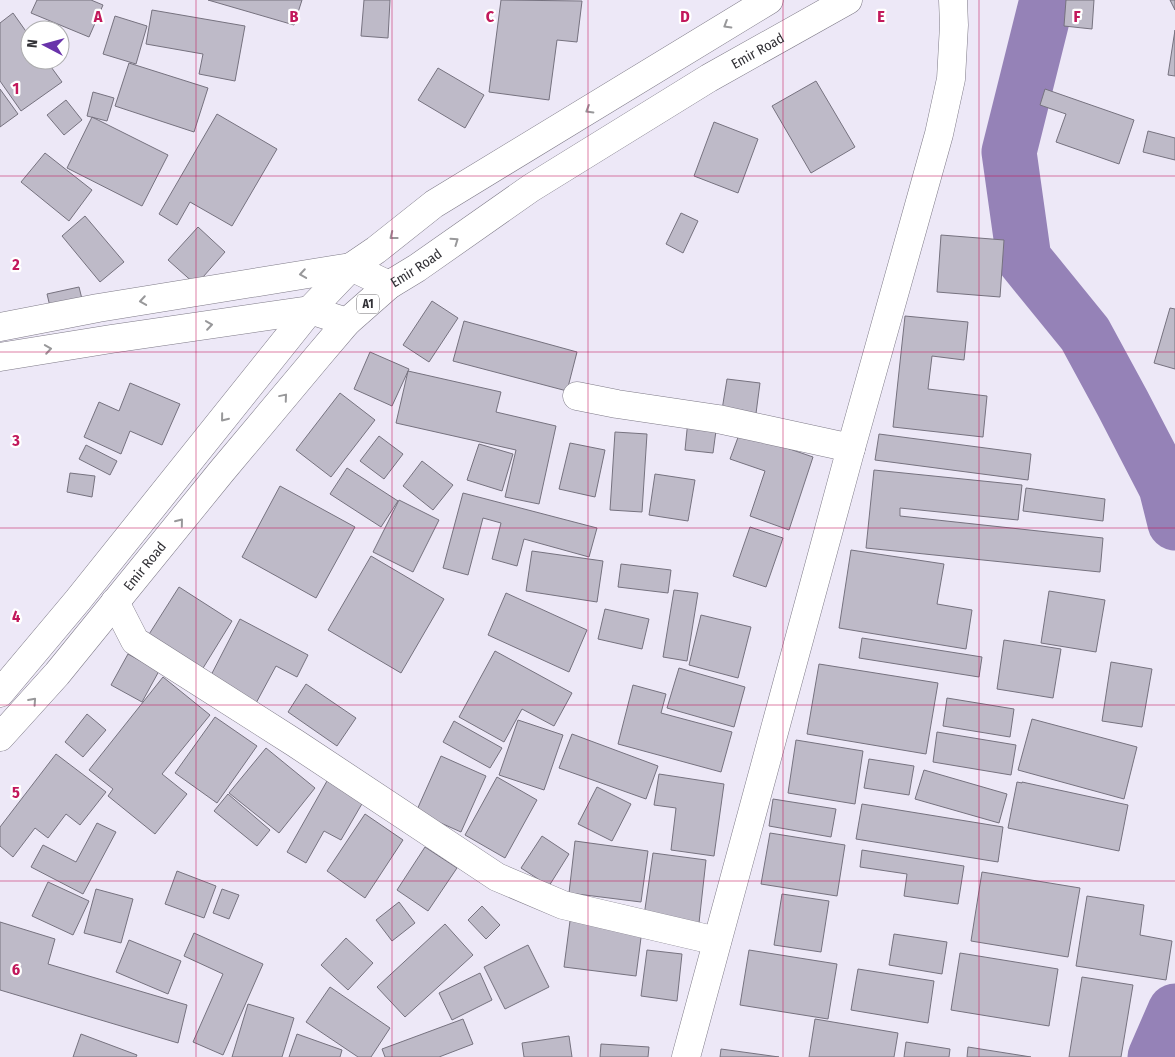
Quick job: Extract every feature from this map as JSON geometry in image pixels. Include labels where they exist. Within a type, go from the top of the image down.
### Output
[{"type":"main road","points":[[0,693],[78,600],[310,310],[351,267],[376,250],[434,204],[769,0]]},
{"type":"main road","name":"Emir Road","points":[[0,737],[57,674],[220,472],[347,322],[390,285],[530,188],[709,78],[848,0]]},
{"type":"main road","points":[[686,1057],[851,448],[941,125],[951,79],[954,25],[953,0]]},
{"type":"main road","points":[[0,327],[98,308],[351,267],[390,285]]},
{"type":"main road","points":[[0,357],[310,310],[347,322]]},
{"type":"main road","points":[[577,396],[718,420],[851,448]]},
{"type":"main road","points":[[115,602],[135,641],[303,748],[497,877],[563,905],[717,941]]},
{"type":"building","points":[[37,0],[91,0],[103,5],[89,37],[70,29],[70,20],[48,20],[31,13]]},
{"type":"building","points":[[208,0],[302,0],[294,25]]},
{"type":"building","points":[[364,0],[390,0],[388,38],[361,36]]},
{"type":"building","points":[[501,0],[582,1],[577,42],[557,40],[549,100],[489,92]]},
{"type":"building","points":[[1066,0],[1094,0],[1092,29],[1064,26]]},
{"type":"building","points":[[1170,0],[1175,0],[1175,10]]},
{"type":"building","points":[[152,10],[245,26],[235,81],[199,74],[203,54],[146,44]]},
{"type":"building","points":[[13,13],[20,23],[20,70],[53,70],[62,82],[21,111],[0,81],[0,23]]},
{"type":"building","points":[[115,16],[147,26],[136,64],[103,54]]},
{"type":"building","points":[[1175,30],[1175,76],[1168,75]]},
{"type":"building","points":[[129,63],[208,88],[194,132],[115,106]]},
{"type":"building","points":[[438,68],[484,95],[465,128],[418,100]]},
{"type":"building","points":[[816,81],[855,147],[811,173],[772,106]]},
{"type":"building","points":[[0,89],[18,114],[0,127]]},
{"type":"building","points":[[1045,89],[1134,120],[1119,164],[1056,142],[1066,114],[1040,105]]},
{"type":"building","points":[[93,92],[114,98],[107,121],[87,116]]},
{"type":"building","points":[[66,100],[82,120],[64,135],[47,115]]},
{"type":"building","points":[[217,114],[277,149],[232,226],[190,202],[177,225],[159,214]]},
{"type":"building","points":[[92,117],[168,155],[142,206],[67,168]]},
{"type":"building","points":[[714,122],[758,139],[738,193],[694,176]]},
{"type":"building","points":[[1148,131],[1175,138],[1175,160],[1143,152]]},
{"type":"building","points":[[45,153],[92,190],[69,221],[21,182]]},
{"type":"building","points":[[681,213],[698,221],[683,253],[666,244]]},
{"type":"building","points":[[85,216],[124,262],[100,282],[62,236]]},
{"type":"building","points":[[198,227],[225,252],[196,285],[168,260]]},
{"type":"building","points":[[941,235],[1004,240],[1000,297],[937,292]]},
{"type":"building","points":[[79,287],[84,307],[52,315],[47,294]]},
{"type":"building","points":[[432,301],[458,318],[429,362],[403,345]]},
{"type":"building","points":[[1170,308],[1175,309],[1175,369],[1154,363]]},
{"type":"building","points":[[905,316],[968,322],[964,360],[932,356],[928,389],[987,396],[983,437],[893,427]]},
{"type":"building","points":[[464,321],[577,352],[567,391],[453,361]]},
{"type":"building","points":[[370,352],[409,369],[392,406],[354,389]]},
{"type":"building","points":[[408,371],[501,392],[496,412],[556,426],[539,504],[505,497],[516,450],[396,423]]},
{"type":"building","points":[[727,379],[760,383],[755,421],[721,416]]},
{"type":"building","points":[[130,383],[180,404],[162,445],[130,431],[121,454],[84,437],[99,402],[119,411]]},
{"type":"building","points":[[340,393],[375,420],[331,477],[296,450]]},
{"type":"building","points":[[688,420],[717,423],[713,453],[685,450]]},
{"type":"building","points":[[615,432],[647,434],[642,512],[610,510]]},
{"type":"building","points":[[740,432],[813,457],[789,530],[750,516],[765,471],[730,459]]},
{"type":"building","points":[[879,434],[1031,454],[1028,480],[875,460]]},
{"type":"building","points":[[379,436],[403,454],[384,479],[360,461]]},
{"type":"building","points":[[570,443],[605,450],[595,497],[559,489]]},
{"type":"building","points":[[479,444],[513,454],[502,491],[467,480]]},
{"type":"building","points":[[86,445],[117,461],[110,475],[79,459]]},
{"type":"building","points":[[422,461],[453,485],[433,510],[403,486]]},
{"type":"building","points":[[347,468],[398,501],[381,527],[330,494]]},
{"type":"building","points":[[874,470],[1022,485],[1018,520],[900,508],[900,516],[1103,538],[1100,572],[866,548]]},
{"type":"building","points":[[70,473],[95,476],[92,497],[67,492]]},
{"type":"building","points":[[655,474],[695,480],[688,521],[649,515]]},
{"type":"building","points":[[280,486],[355,527],[316,598],[242,557]]},
{"type":"building","points":[[1026,488],[1105,499],[1103,521],[1023,511]]},
{"type":"building","points":[[463,493],[597,528],[589,557],[524,539],[517,566],[492,559],[501,523],[483,518],[468,575],[443,568]]},
{"type":"building","points":[[399,500],[439,520],[413,572],[373,552]]},
{"type":"building","points":[[750,527],[783,538],[766,587],[733,576]]},
{"type":"building","points":[[851,550],[944,564],[937,604],[972,610],[966,649],[839,628]]},
{"type":"building","points":[[532,551],[603,561],[597,602],[526,591]]},
{"type":"building","points":[[371,556],[444,599],[401,673],[328,630]]},
{"type":"building","points":[[621,564],[671,570],[668,593],[618,587]]},
{"type":"building","points":[[179,587],[232,621],[200,673],[146,639]]},
{"type":"building","points":[[674,590],[698,593],[687,661],[663,657]]},
{"type":"building","points":[[1049,591],[1105,600],[1096,652],[1041,643]]},
{"type":"building","points":[[506,593],[587,630],[569,672],[488,635]]},
{"type":"building","points":[[605,609],[649,619],[642,649],[598,639]]},
{"type":"building","points":[[701,615],[751,627],[738,678],[689,665]]},
{"type":"building","points":[[240,619],[308,655],[297,677],[276,666],[255,705],[208,681]]},
{"type":"building","points":[[862,638],[982,657],[979,677],[859,658]]},
{"type":"building","points":[[1004,640],[1061,649],[1053,698],[997,689]]},
{"type":"building","points":[[495,651],[572,693],[554,726],[522,709],[504,742],[459,717]]},
{"type":"building","points":[[128,654],[159,671],[142,702],[111,685]]},
{"type":"building","points":[[1111,662],[1152,669],[1142,727],[1102,721]]},
{"type":"building","points":[[819,664],[938,683],[926,754],[807,734]]},
{"type":"building","points":[[679,668],[745,687],[734,727],[667,708]]},
{"type":"building","points":[[163,677],[210,715],[162,774],[187,794],[155,834],[108,796],[113,789],[89,770]]},
{"type":"building","points":[[306,684],[356,718],[337,746],[288,712]]},
{"type":"building","points":[[633,685],[666,694],[661,713],[732,732],[721,772],[618,744]]},
{"type":"building","points":[[947,698],[1014,709],[1010,737],[943,726]]},
{"type":"building","points":[[87,714],[106,730],[83,757],[65,742]]},
{"type":"building","points":[[215,717],[257,746],[217,803],[175,773]]},
{"type":"building","points":[[1032,719],[1137,747],[1124,799],[1018,770]]},
{"type":"building","points":[[518,720],[563,735],[544,790],[499,775]]},
{"type":"building","points":[[454,721],[502,748],[490,768],[443,742]]},
{"type":"building","points":[[937,732],[1016,745],[1011,775],[933,762]]},
{"type":"building","points":[[572,734],[658,766],[646,799],[559,768]]},
{"type":"building","points":[[796,740],[863,751],[855,804],[788,793]]},
{"type":"building","points":[[266,748],[315,788],[279,833],[229,793]]},
{"type":"building","points":[[56,754],[106,792],[80,825],[66,814],[48,838],[35,828],[13,857],[0,846],[0,827]]},
{"type":"building","points":[[441,756],[486,776],[461,832],[416,812]]},
{"type":"building","points":[[869,759],[914,766],[909,795],[864,788]]},
{"type":"building","points":[[924,770],[1007,794],[999,823],[915,799]]},
{"type":"building","points":[[659,774],[724,784],[714,856],[671,850],[676,808],[654,805]]},
{"type":"building","points":[[497,777],[537,800],[505,858],[465,835]]},
{"type":"building","points":[[327,781],[363,802],[341,840],[324,831],[306,863],[287,852]]},
{"type":"building","points":[[1017,782],[1128,805],[1119,851],[1008,828]]},
{"type":"building","points":[[597,787],[631,804],[612,841],[578,824]]},
{"type":"building","points":[[228,794],[270,830],[257,846],[214,811]]},
{"type":"building","points":[[773,799],[836,809],[831,837],[769,826]]},
{"type":"building","points":[[862,804],[1003,827],[998,862],[856,839]]},
{"type":"building","points":[[365,814],[403,840],[365,898],[327,871]]},
{"type":"building","points":[[97,823],[116,832],[83,894],[31,867],[43,845],[76,862]]},
{"type":"building","points":[[770,833],[845,845],[837,896],[761,884]]},
{"type":"building","points":[[542,836],[569,854],[549,886],[521,868]]},
{"type":"building","points":[[575,841],[648,851],[641,902],[569,893]]},
{"type":"building","points":[[425,847],[457,868],[428,911],[397,890]]},
{"type":"building","points":[[862,850],[964,866],[958,904],[904,896],[907,874],[860,867]]},
{"type":"building","points":[[653,853],[706,860],[699,923],[644,916]]},
{"type":"building","points":[[177,871],[216,886],[204,918],[165,904]]},
{"type":"building","points":[[982,872],[1080,888],[1068,957],[971,941]]},
{"type":"building","points":[[48,882],[89,901],[73,935],[32,916]]},
{"type":"building","points":[[96,889],[133,899],[121,943],[84,933]]},
{"type":"building","points":[[222,889],[239,895],[229,919],[213,913]]},
{"type":"building","points":[[782,894],[829,901],[821,952],[774,945]]},
{"type":"building","points":[[1087,896],[1144,905],[1140,935],[1172,941],[1166,980],[1076,966]]},
{"type":"building","points":[[399,902],[415,923],[392,941],[376,920]]},
{"type":"building","points":[[482,906],[500,925],[486,939],[468,920]]},
{"type":"building","points":[[570,921],[642,930],[636,976],[564,967]]},
{"type":"building","points":[[0,922],[55,939],[48,964],[187,1005],[178,1043],[0,990]]},
{"type":"building","points":[[445,924],[473,955],[405,1017],[377,987]]},
{"type":"building","points":[[194,933],[263,964],[223,1055],[193,1042],[223,974],[184,956]]},
{"type":"building","points":[[894,934],[947,942],[942,974],[889,965]]},
{"type":"building","points":[[346,938],[373,963],[348,990],[321,965]]},
{"type":"building","points":[[129,940],[181,961],[168,994],[116,972]]},
{"type":"building","points":[[528,945],[549,987],[505,1009],[484,967]]},
{"type":"building","points":[[647,950],[682,954],[677,1001],[641,996]]},
{"type":"building","points":[[749,950],[837,964],[828,1019],[740,1005]]},
{"type":"building","points":[[960,953],[1058,969],[1049,1026],[951,1010]]},
{"type":"building","points":[[858,969],[934,981],[928,1023],[851,1010]]},
{"type":"building","points":[[480,973],[492,1000],[452,1020],[439,993]]},
{"type":"building","points":[[1082,977],[1133,985],[1121,1057],[1069,1057]]},
{"type":"building","points":[[330,987],[390,1028],[371,1057],[358,1057],[306,1022]]},
{"type":"building","points":[[248,1004],[294,1018],[282,1057],[232,1057]]},
{"type":"building","points":[[463,1019],[473,1044],[439,1057],[385,1057],[382,1049]]},
{"type":"building","points":[[815,1019],[898,1033],[894,1057],[809,1057]]},
{"type":"building","points":[[81,1034],[137,1055],[136,1057],[73,1057]]},
{"type":"building","points":[[297,1034],[342,1050],[340,1057],[289,1057]]},
{"type":"building","points":[[569,1036],[572,1057],[524,1057],[522,1043]]},
{"type":"building","points":[[906,1042],[950,1049],[949,1057],[904,1057]]},
{"type":"building","points":[[601,1044],[649,1047],[648,1057],[600,1057]]},
{"type":"building","points":[[968,1047],[1031,1057],[967,1057]]},
{"type":"building","points":[[721,1049],[779,1057],[720,1057]]},
{"type":"waterway","points":[[1047,0],[1009,152],[1024,259],[1085,334],[1166,487],[1175,523]]},
{"type":"waterway","points":[[1155,1057],[1175,1011]]}]
